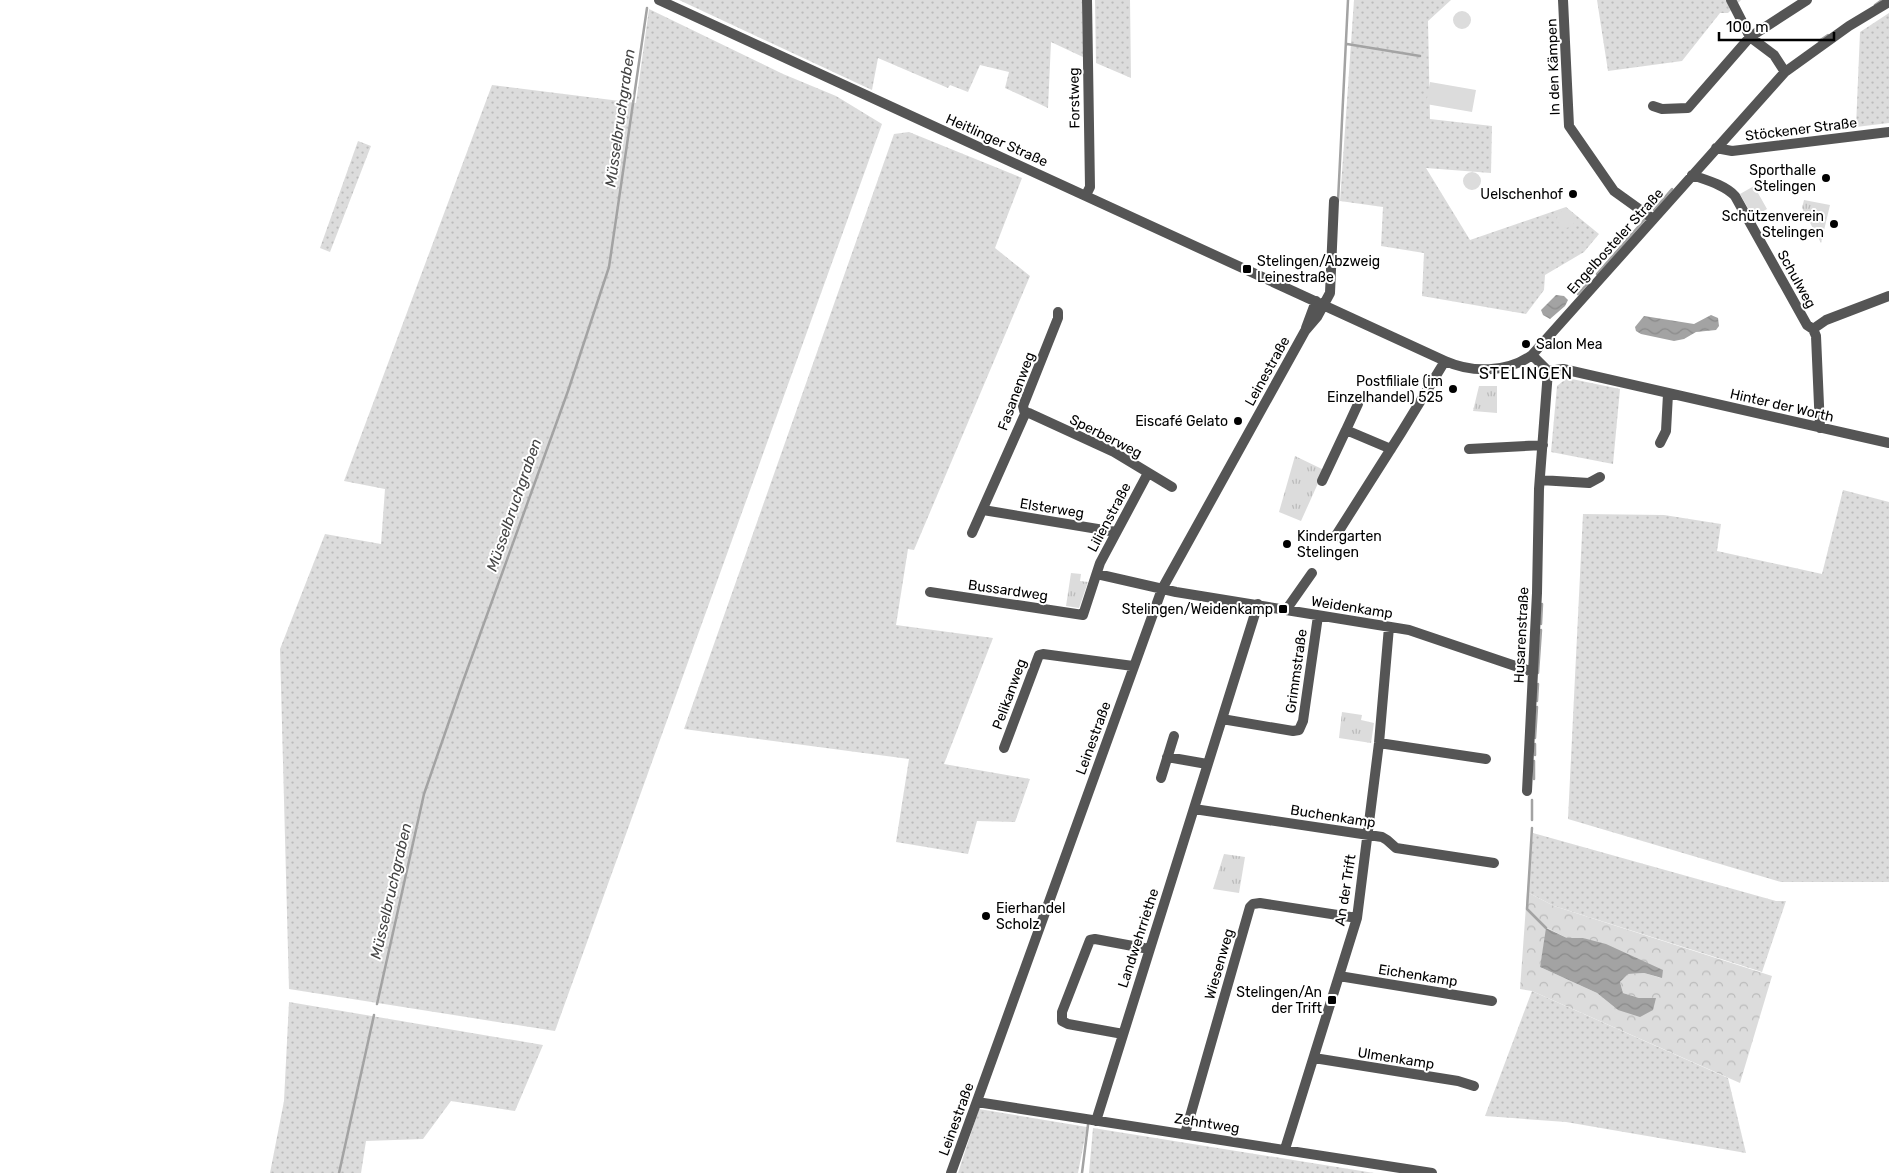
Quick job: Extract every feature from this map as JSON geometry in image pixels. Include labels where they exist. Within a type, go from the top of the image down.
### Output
[{"type":"street","name":"Heitlinger Straße","points":[[659,0],[1320,303]]},
{"type":"street","name":"Forstweg","points":[[1086,196],[1090,187],[1087,0]]},
{"type":"street","name":"In den Kämpen","points":[[1563,0],[1569,126],[1614,191],[1653,219]]},
{"type":"street","points":[[1731,0],[1750,37],[1774,55],[1785,72]]},
{"type":"street","points":[[1653,106],[1662,109],[1688,108],[1750,37],[1807,0]]},
{"type":"street","name":"Engelbosteler Straße","points":[[1320,303],[1463,368],[1491,368],[1514,365],[1532,355],[1785,72],[1833,37],[1889,2]]},
{"type":"street","name":"Stöckener Straße","points":[[1716,148],[1732,151],[1889,132]]},
{"type":"street","name":"Schulweg","points":[[1692,175],[1722,186],[1735,196],[1807,325],[1813,329],[1816,336],[1820,428]]},
{"type":"street","name":"Leinestraße","points":[[951,1173],[1162,589],[1305,332],[1317,317],[1320,303],[1330,293],[1334,201]]},
{"type":"street","points":[[1813,329],[1826,320],[1889,296]]},
{"type":"street","name":"Fasanenweg","points":[[972,533],[1025,414],[1023,406],[1058,318],[1058,312]]},
{"type":"street","points":[[1532,355],[1548,371]]},
{"type":"street","points":[[1335,537],[1445,361]]},
{"type":"street","name":"Hinter der Worth","points":[[1548,371],[1563,369],[1889,443]]},
{"type":"street","name":"Husarenstraße","points":[[1527,791],[1540,480],[1548,371]]},
{"type":"street","points":[[1660,443],[1666,432],[1668,394]]},
{"type":"street","points":[[1322,481],[1358,404]]},
{"type":"street","name":"Sperberweg","points":[[1025,414],[1029,414],[1114,452],[1172,487]]},
{"type":"street","points":[[1346,430],[1391,449]]},
{"type":"street","points":[[1469,449],[1543,444]]},
{"type":"street","name":"Lilienstraße","points":[[1082,615],[1097,574],[1116,532],[1148,473]]},
{"type":"street","points":[[1540,480],[1589,483],[1600,477]]},
{"type":"street","name":"Elsterweg","points":[[983,510],[1116,532]]},
{"type":"street","points":[[1286,610],[1312,573]]},
{"type":"street","name":"Lilienstraße","points":[[1097,574],[1162,589]]},
{"type":"street","name":"Weidenkamp","points":[[1162,589],[1409,630],[1533,672]]},
{"type":"street","name":"Bussardweg","points":[[930,592],[1082,615]]},
{"type":"street","name":"Landwehrriethe","points":[[1096,1121],[1258,604]]},
{"type":"street","name":"Grimmstraße","points":[[1222,719],[1293,732],[1299,730],[1303,721],[1318,616]]},
{"type":"street","name":"An der Trift","points":[[1285,1149],[1357,918],[1379,744],[1389,627]]},
{"type":"street","name":"Pelikanweg","points":[[1004,748],[1039,656],[1043,654],[1133,666]]},
{"type":"street","points":[[1161,778],[1174,736]]},
{"type":"street","points":[[1379,744],[1486,759]]},
{"type":"street","points":[[1167,756],[1207,764]]},
{"type":"street","name":"Buchenkamp","points":[[1194,809],[1368,835],[1387,840],[1396,848],[1494,863]]},
{"type":"street","name":"Wiesenweg","points":[[1186,1134],[1250,908],[1253,904],[1260,903],[1357,918]]},
{"type":"street","points":[[1123,1034],[1068,1024],[1062,1021],[1062,1012],[1090,940],[1095,938],[1149,948]]},
{"type":"street","name":"Eichenkamp","points":[[1339,976],[1492,1001]]},
{"type":"street","name":"Ulmenkamp","points":[[1314,1058],[1458,1081],[1474,1086]]},
{"type":"street","name":"Zehntweg","points":[[977,1102],[1432,1173]]},
{"type":"green space","points":[[679,0],[1082,0],[1083,57],[1051,42],[1048,108],[1005,88],[1009,72],[980,65],[968,92],[950,85],[948,88],[878,58],[872,90]]},
{"type":"green space","points":[[1095,0],[1130,0],[1131,78],[1096,63]]},
{"type":"green space","points":[[1354,0],[1451,0],[1428,21],[1430,119],[1492,126],[1491,173],[1426,168],[1470,240],[1566,207],[1599,234],[1584,252],[1545,275],[1544,290],[1526,314],[1422,296],[1424,253],[1381,246],[1383,207],[1340,201]]},
{"type":"green space","points":[[1597,0],[1741,0],[1728,13],[1720,13],[1682,61],[1608,71]]},
{"type":"green space","points":[[649,9],[783,74],[836,96],[882,124],[555,1031],[289,989],[280,649],[325,534],[381,544],[385,489],[344,481],[492,85],[636,103]]},
{"type":"green space","points":[[1462,11],[1468,14],[1471,20],[1468,26],[1462,29],[1456,26],[1453,20],[1456,14]]},
{"type":"green space","points":[[1889,13],[1889,123],[1856,127],[1860,32]]},
{"type":"green space","points":[[1430,82],[1476,90],[1472,112],[1426,104]]},
{"type":"green space","points":[[909,132],[1022,178],[995,248],[1030,276],[914,550],[908,549],[896,625],[993,638],[944,764],[1030,779],[1015,822],[977,821],[968,854],[896,842],[909,759],[684,729],[894,134]]},
{"type":"green space","points":[[358,141],[371,146],[330,252],[320,248]]},
{"type":"green space","points":[[1472,172],[1479,174],[1481,181],[1479,188],[1472,190],[1465,188],[1463,181],[1465,174]]},
{"type":"green space","points":[[1754,186],[1767,209],[1753,217],[1740,194]]},
{"type":"green space","points":[[1804,200],[1830,205],[1821,243],[1802,208]]},
{"type":"green space","points":[[1566,210],[1573,212],[1575,219],[1573,226],[1566,228],[1559,226],[1557,219],[1559,212]]},
{"type":"green space","points":[[1567,378],[1620,389],[1613,464],[1551,452],[1557,386]]},
{"type":"green space","points":[[1479,386],[1497,386],[1497,413],[1473,411]]},
{"type":"green space","points":[[1295,456],[1324,470],[1301,521],[1279,512]]},
{"type":"green space","points":[[1843,490],[1889,502],[1889,882],[1781,882],[1568,819],[1583,514],[1664,515],[1721,524],[1717,551],[1822,574]]},
{"type":"green space","points":[[1071,573],[1081,574],[1080,581],[1088,582],[1079,608],[1066,606]]},
{"type":"green space","points":[[1342,712],[1362,715],[1361,720],[1374,723],[1371,743],[1339,738]]},
{"type":"green space","points":[[1533,833],[1776,901],[1786,901],[1762,972],[1554,906],[1527,892]]},
{"type":"green space","points":[[1224,854],[1245,857],[1239,893],[1213,889]]},
{"type":"green space","points":[[1527,892],[1554,906],[1772,976],[1740,1083],[1532,991],[1520,989]],"holes":[[[1547,928],[1567,938],[1583,938],[1661,978],[1644,973],[1627,974],[1620,982],[1623,993],[1639,998],[1618,1010],[1597,993],[1540,967]]]},
{"type":"green space","points":[[1532,991],[1728,1078],[1746,1153],[1566,1122],[1485,1116]]},
{"type":"green space","points":[[289,1002],[543,1045],[515,1111],[451,1101],[423,1139],[366,1141],[361,1173],[270,1173],[284,1101]]},
{"type":"green space","points":[[979,1109],[1087,1127],[1078,1173],[958,1173]]},
{"type":"green space","points":[[1093,1128],[1374,1173],[1089,1173]]},
{"type":"water","points":[[1556,295],[1564,296],[1568,300],[1565,306],[1550,319],[1543,315],[1541,310]]},
{"type":"water","points":[[1711,315],[1718,318],[1719,326],[1716,330],[1696,332],[1684,339],[1674,341],[1641,334],[1636,331],[1635,327],[1644,316],[1694,324]]},
{"type":"water","points":[[1546,928],[1567,938],[1583,938],[1606,944],[1663,970],[1662,978],[1644,973],[1628,974],[1620,982],[1623,993],[1639,998],[1656,998],[1653,1010],[1640,1017],[1618,1010],[1597,993],[1540,967]]},
{"type":"waterway","points":[[1338,201],[1348,0]]},
{"type":"waterway","points":[[1875,5],[1882,0]]},
{"type":"waterway","name":"Müsselbruchgraben","points":[[377,1004],[424,794],[568,391],[609,267],[647,8]]},
{"type":"waterway","points":[[1819,41],[1828,35]]},
{"type":"waterway","points":[[1347,44],[1420,56]]},
{"type":"waterway","points":[[1654,210],[1672,189]]},
{"type":"waterway","points":[[1597,274],[1645,219]]},
{"type":"waterway","points":[[1578,294],[1589,282]]},
{"type":"waterway","points":[[1541,624],[1542,604]]},
{"type":"waterway","points":[[1538,673],[1541,630]]},
{"type":"waterway","points":[[1537,701],[1538,684]]},
{"type":"waterway","points":[[1535,738],[1537,707]]},
{"type":"waterway","points":[[1535,744],[1535,755]]},
{"type":"waterway","points":[[1534,761],[1534,779]]},
{"type":"waterway","points":[[1532,800],[1532,820]]},
{"type":"waterway","points":[[1532,828],[1527,909],[1546,928]]},
{"type":"waterway","name":"Müsselbruchgraben","points":[[339,1173],[374,1015]]},
{"type":"waterway","points":[[1082,1173],[1088,1125]]},
{"type":"place","name":"Sporthalle Stelingen","points":[[1826,178]]},
{"type":"place","name":"Uelschenhof","points":[[1573,194]]},
{"type":"place","name":"Schützenverein Stelingen","points":[[1834,224]]},
{"type":"place","name":"Stelingen/Abzweig Leinestraße","points":[[1247,269]]},
{"type":"place","name":"Salon Mea","points":[[1526,344]]},
{"type":"place","name":"Postfiliale (im Einzelhandel) 525","points":[[1453,389]]},
{"type":"place","name":"Eiscafé Gelato","points":[[1238,421]]},
{"type":"place","name":"Kindergarten Stelingen","points":[[1287,544]]},
{"type":"place","name":"Stelingen/Weidenkamp","points":[[1283,609]]},
{"type":"place","name":"Eierhandel Scholz","points":[[986,916]]},
{"type":"place","name":"Stelingen/An der Trift","points":[[1332,1000]]},
{"type":"district","name":"STELINGEN","points":[[1526,373]]}]
